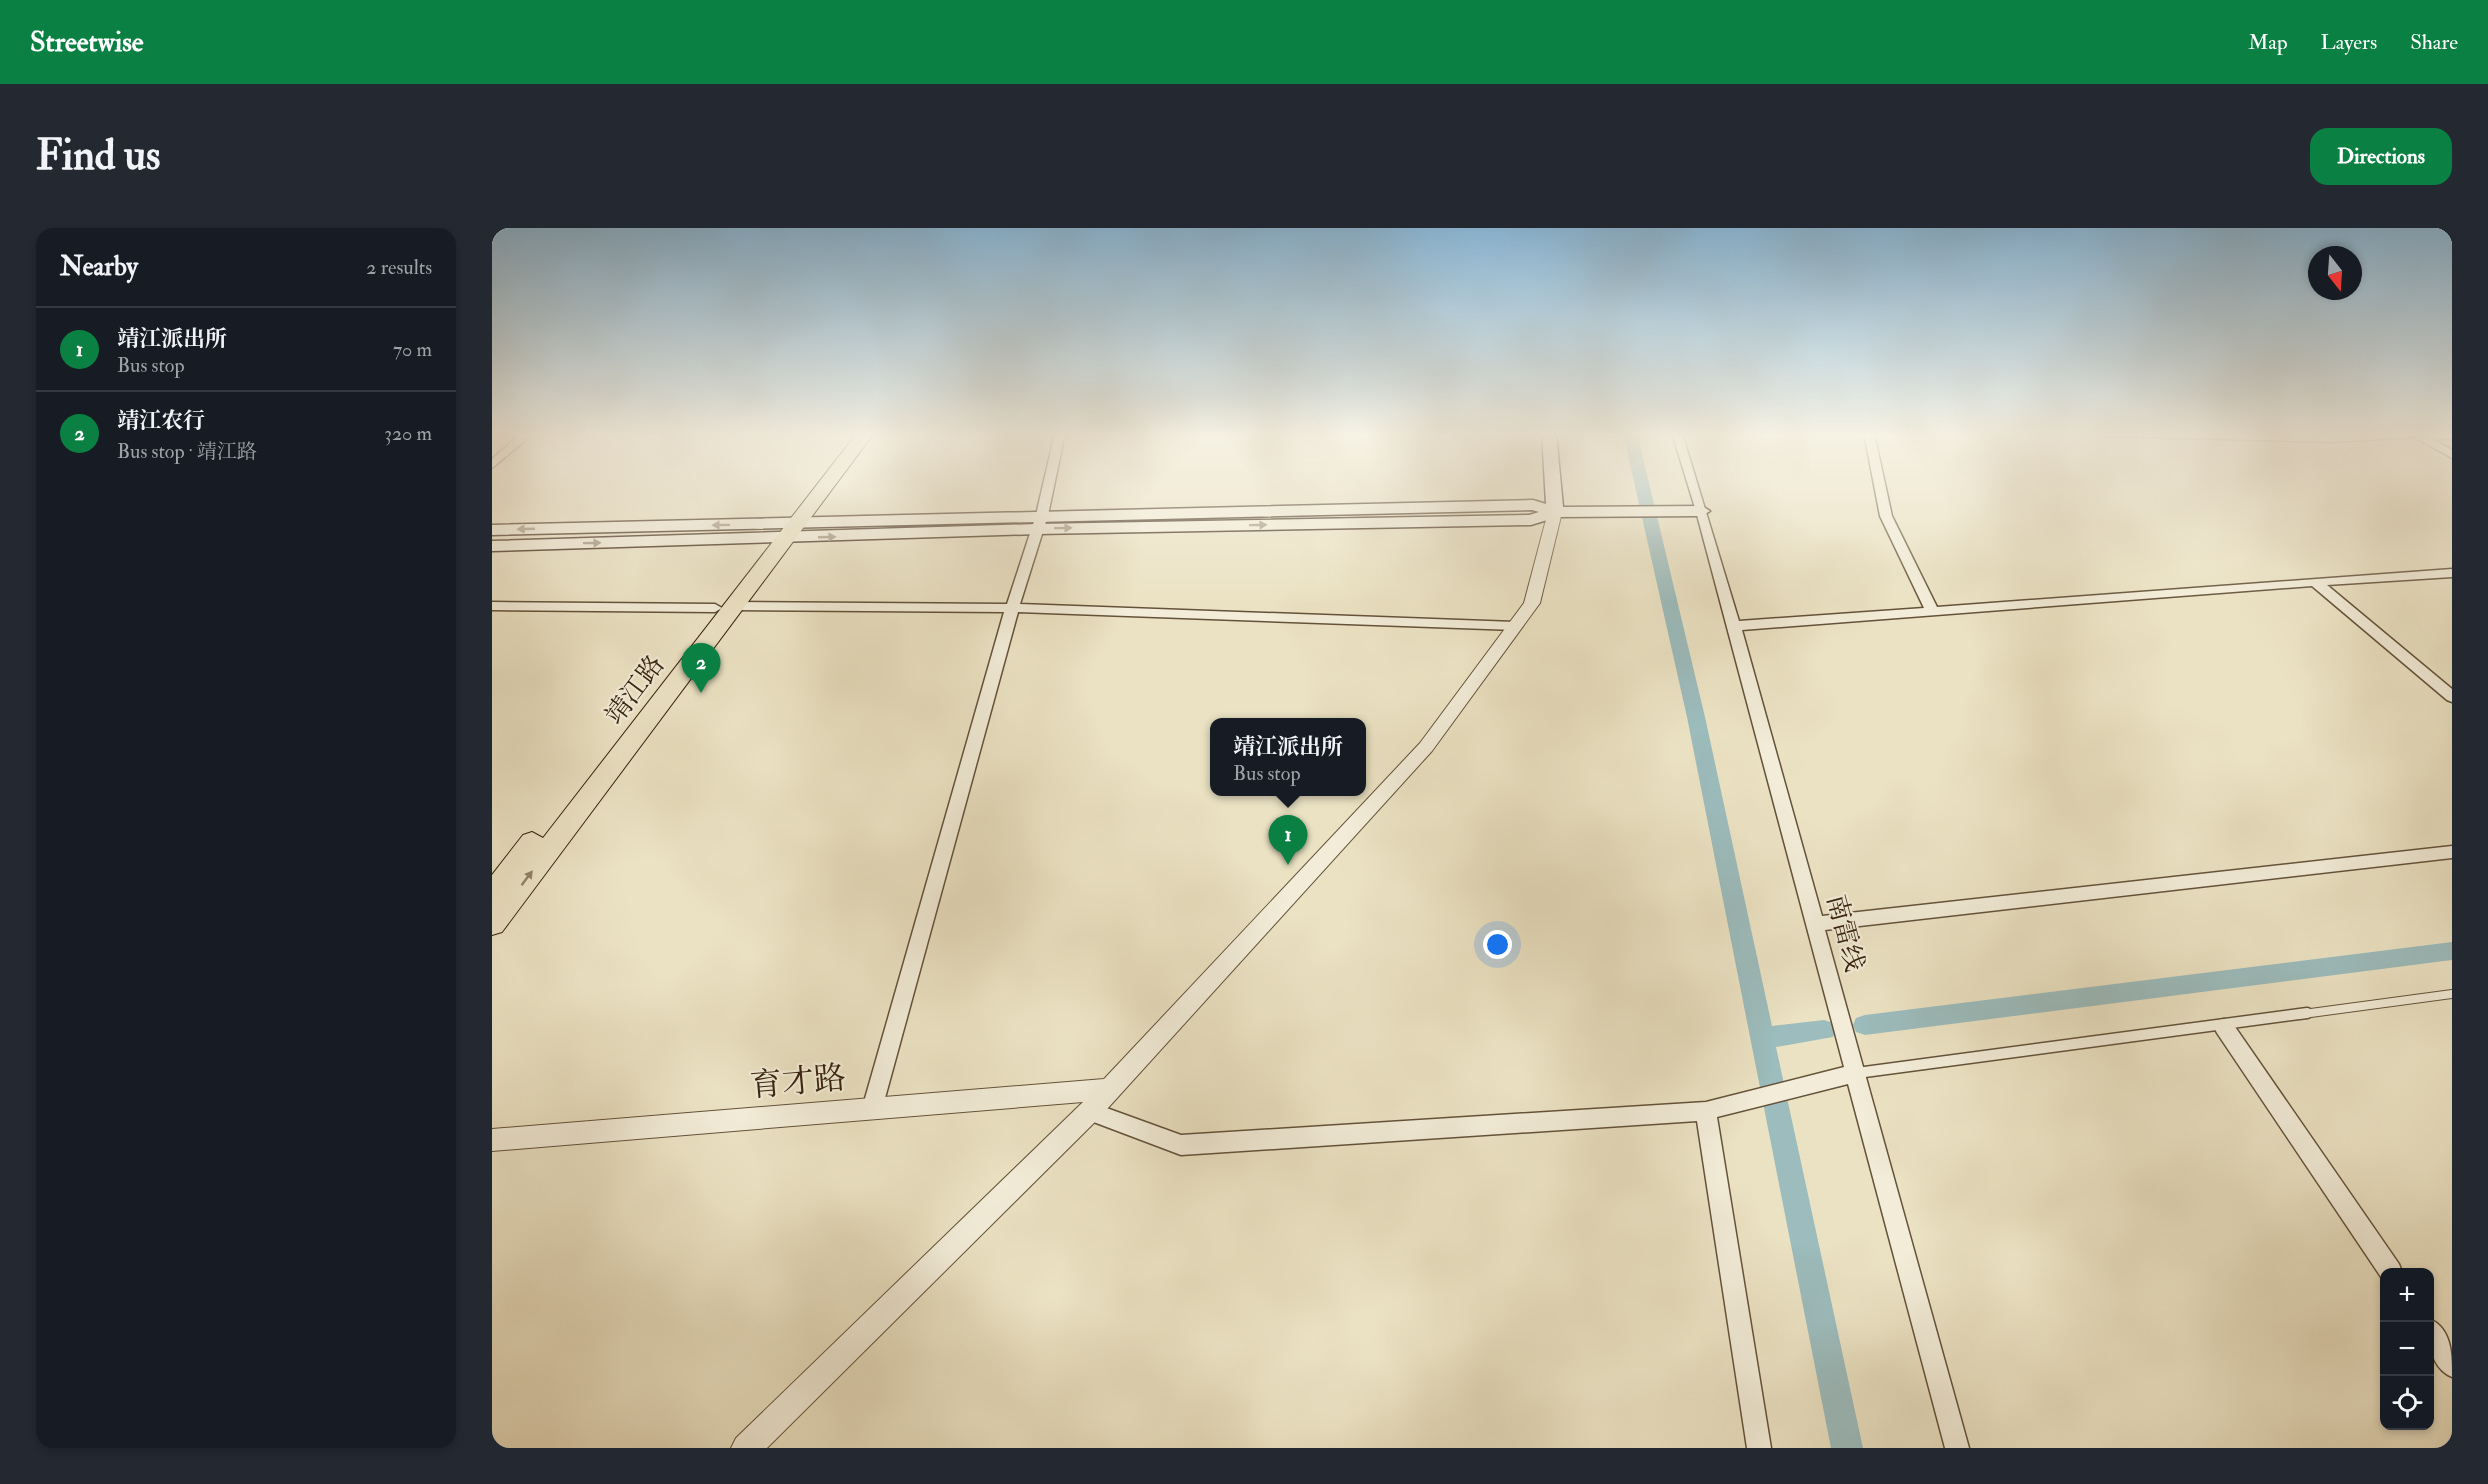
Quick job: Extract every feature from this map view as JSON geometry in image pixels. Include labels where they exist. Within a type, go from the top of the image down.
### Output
[{"type":"main road","name":"靖江路","points":[[783,532],[812,490]]},
{"type":"main road","name":"靖江路","points":[[492,894],[818,490]]},
{"type":"main road","points":[[1554,490],[1555,512]]},
{"type":"main road","points":[[492,546],[1040,522],[1532,520],[1555,512],[1702,511]]},
{"type":"main road","points":[[492,530],[783,532]]},
{"type":"main road","name":"靖江路","points":[[492,924],[725,607]]},
{"type":"street","points":[[872,1109],[1047,490]]},
{"type":"street","name":"南雷线","points":[[1695,490],[1857,1073],[1957,1448]]},
{"type":"street","points":[[1881,490],[1886,516],[1933,612]]},
{"type":"street","points":[[746,1448],[1090,1111],[1426,747],[1532,603],[1555,512]]},
{"type":"street","points":[[1734,626],[2452,573]]},
{"type":"street","points":[[2315,582],[2452,697]]},
{"type":"street","points":[[492,606],[1012,608],[1515,626]]},
{"type":"street","points":[[1816,924],[2452,852]]},
{"type":"street","points":[[2224,1026],[2388,1268]]},
{"type":"street","points":[[1090,1111],[1180,1144],[1714,1109],[1857,1073]]},
{"type":"street","name":"育才路","points":[[492,1140],[1110,1089]]},
{"type":"street","points":[[1714,1109],[1759,1448]]},
{"type":"street","points":[[2434,1337],[2452,1365]]},
{"type":"lane","points":[[1857,1073],[2452,994]]},
{"type":"waterway","points":[[1643,490],[1696,717],[1762,1038]]},
{"type":"waterway","points":[[1865,1025],[2452,951]]},
{"type":"waterway","points":[[1762,1038],[1824,1030]]},
{"type":"waterway","points":[[1762,1038],[1847,1448]]},
{"type":"place","name":"靖江农行","points":[[701,693]]},
{"type":"place","name":"靖江派出所","points":[[1288,865]]}]
